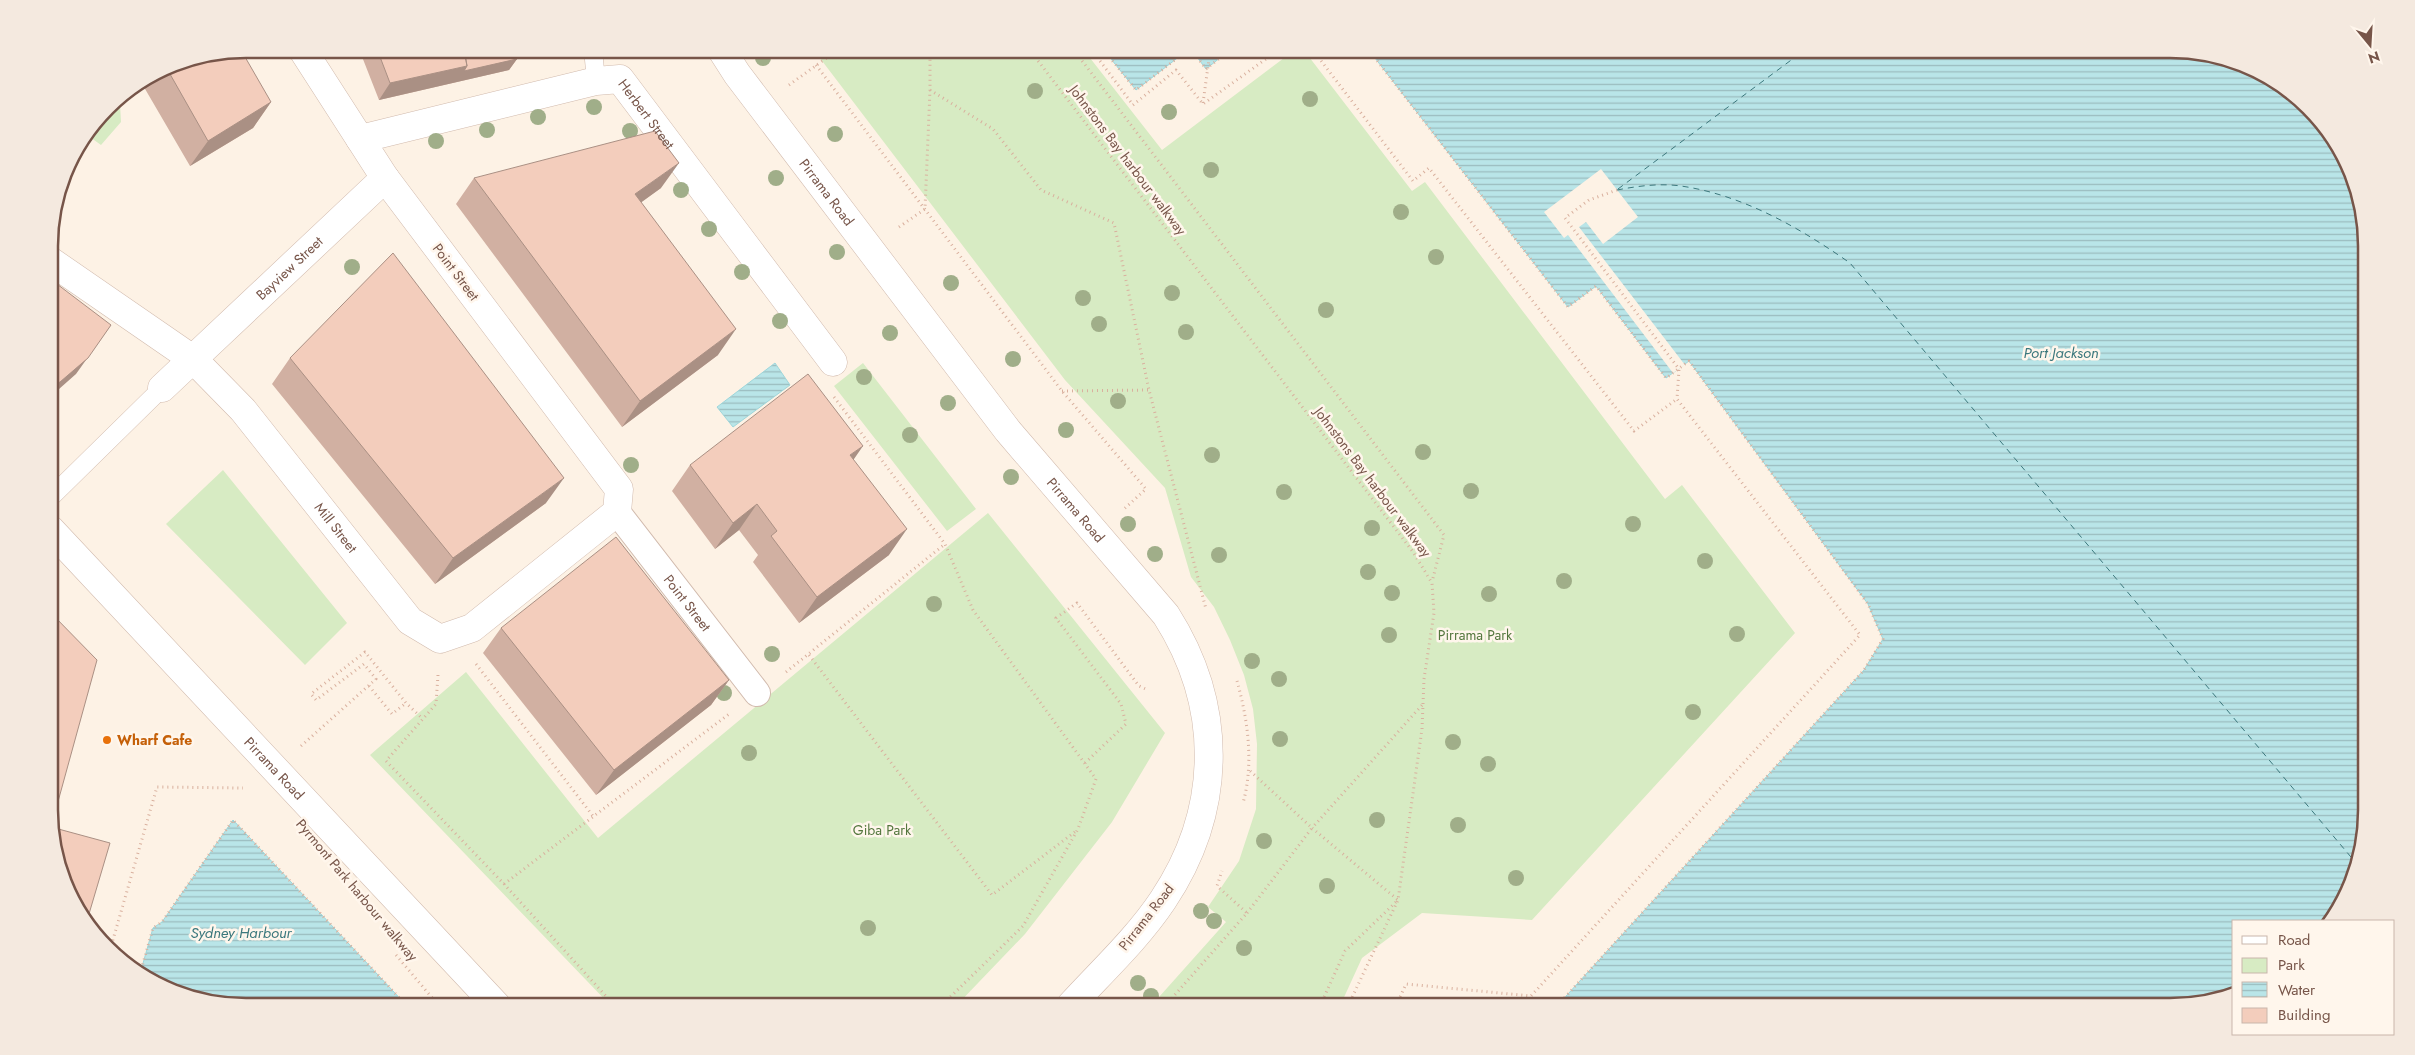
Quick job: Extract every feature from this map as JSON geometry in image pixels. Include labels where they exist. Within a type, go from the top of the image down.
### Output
[{"type":"street","name":"Point Street","points":[[308,58],[385,178],[757,693]]},
{"type":"street","points":[[321,76],[323,58]]},
{"type":"street","name":"Pirrama Road","points":[[727,58],[760,105],[1008,431],[1166,614],[1178,634],[1198,682],[1206,721],[1210,763],[1202,819],[1192,846],[1178,875],[1157,907],[1077,998]]},
{"type":"street","name":"Herbert Street","points":[[360,139],[596,81],[620,79],[834,362]]},
{"type":"street","name":"Bayview Street","points":[[162,388],[194,360],[385,178]]},
{"type":"street","name":"Mill Street","points":[[58,266],[194,360],[243,410],[410,621],[447,636]]},
{"type":"street","points":[[447,636],[472,628],[618,501]]},
{"type":"street","name":"Pirrama Road","points":[[58,538],[490,998]]},
{"type":"lane","points":[[594,58],[596,81]]},
{"type":"lane","points":[[58,490],[162,388]]},
{"type":"path","points":[[760,105],[826,58]]},
{"type":"path","points":[[925,209],[930,90],[929,58]]},
{"type":"path","name":"Johnstons Bay harbour walkway","points":[[1036,58],[1413,552],[1432,583],[1434,613],[1424,679],[1422,729],[1398,900],[1352,998]]},
{"type":"path","points":[[1080,58],[1444,535],[1432,583]]},
{"type":"path","points":[[1098,58],[1133,105],[1176,70],[1203,104]]},
{"type":"path","points":[[1111,58],[1136,90],[1178,58]]},
{"type":"path","points":[[1197,58],[1206,69],[1220,58]]},
{"type":"path","points":[[1203,104],[1267,58]]},
{"type":"path","points":[[1319,58],[1413,182],[1429,168],[1634,431],[1677,399]]},
{"type":"path","points":[[1375,58],[1568,307],[1596,286],[1666,378],[1689,361],[1868,604],[1883,639],[1864,670],[1564,998]]},
{"type":"path","points":[[1203,104],[1209,59]]},
{"type":"path","points":[[816,65],[1062,391],[1146,489],[1124,509],[1130,516]]},
{"type":"path","points":[[930,90],[993,129],[1041,190],[1114,223],[1149,390],[1206,610],[1201,603]]},
{"type":"path","points":[[1400,998],[1406,984],[1531,996],[1860,635],[1677,399],[1679,369],[1565,218],[1589,200],[1617,190]]},
{"type":"path","points":[[869,249],[925,209]]},
{"type":"path","points":[[834,362],[830,392],[945,544],[974,610],[1016,671],[1096,778],[1078,829],[1023,926],[949,998]]},
{"type":"path","points":[[1062,391],[1149,390]]},
{"type":"path","points":[[504,884],[809,655],[945,544]]},
{"type":"path","points":[[1085,763],[1126,724],[1121,704],[1056,618],[1077,603],[1139,686],[1148,690]]},
{"type":"path","points":[[447,636],[436,704],[386,761],[504,884],[608,998]]},
{"type":"path","points":[[447,636],[593,816]]},
{"type":"path","points":[[311,736],[376,679],[364,664],[316,700],[311,694],[365,652],[406,702],[423,719]]},
{"type":"path","points":[[809,655],[992,895],[1078,829]]},
{"type":"path","points":[[369,686],[392,714],[406,702]]},
{"type":"path","points":[[1172,998],[1247,913],[1312,828],[1424,704]]},
{"type":"path","points":[[1241,810],[1248,769],[1312,828],[1398,900],[1346,951],[1324,998]]},
{"type":"path","points":[[112,941],[157,787],[247,788]]},
{"type":"path","points":[[142,967],[153,928],[162,922],[233,820],[400,998]]},
{"type":"path","points":[[1223,867],[1218,886],[1247,913]]},
{"type":"path","name":"Pyrmont Park harbour walkway","points":[[395,954],[432,998]]},
{"type":"green space","name":"Pirrama Park","points":[[820,58],[1090,58],[1162,150],[1284,58],[1310,58],[1412,191],[1425,182],[1665,499],[1682,485],[1795,633],[1532,920],[1422,913],[1362,958],[1344,998],[1158,998],[1226,922],[1208,907],[1239,861],[1256,809],[1257,744],[1253,709],[1244,675],[1230,640],[1214,607],[1191,577],[1165,488],[1065,380]]},
{"type":"green space","points":[[120,106],[121,122],[101,145],[91,138]]},
{"type":"green space","points":[[863,363],[976,509],[947,531],[834,386]]},
{"type":"green space","points":[[223,470],[347,623],[305,665],[166,524]]},
{"type":"green space","name":"Giba Park","points":[[988,513],[1165,733],[1112,822],[1025,934],[964,998],[603,998],[370,755],[466,672],[598,838]]},
{"type":"water","points":[[1110,58],[1177,58],[1136,90]]},
{"type":"water","points":[[1198,58],[1220,58],[1206,69]]},
{"type":"water","name":"Port Jackson","points":[[1375,58],[2182,58],[2230,67],[2253,77],[2284,96],[2319,131],[2338,162],[2348,185],[2354,209],[2358,246],[2358,810],[2354,846],[2348,870],[2338,893],[2322,920],[2232,920],[2232,987],[2194,996],[2170,998],[1564,998],[1864,670],[1883,639],[1868,604],[1689,361],[1666,378],[1596,286],[1568,307]]},
{"type":"water","points":[[775,363],[790,385],[733,427],[717,407]]},
{"type":"water","name":"Sydney Harbour","points":[[233,820],[400,998],[246,998],[221,996],[185,988],[142,967],[153,928],[162,922]]},
{"type":"pier","points":[[1601,169],[1638,217],[1603,244],[1586,222],[1579,227],[1685,365],[1673,373],[1568,235],[1564,238],[1544,212]]},
{"type":"building","points":[[246,58],[271,102],[208,141],[170,74],[185,67],[209,61]]},
{"type":"building","points":[[380,58],[466,58],[467,66],[390,83]]},
{"type":"building","points":[[466,58],[517,59],[464,71],[467,66]]},
{"type":"building","points":[[655,131],[679,163],[635,194],[736,329],[640,401],[474,178]]},
{"type":"building","points":[[393,253],[564,478],[453,558],[290,358]]},
{"type":"building","points":[[58,285],[111,325],[88,358],[58,383]]},
{"type":"building","points":[[808,374],[863,446],[850,455],[907,529],[817,597],[771,536],[777,531],[757,504],[733,523],[690,465]]},
{"type":"building","points":[[616,537],[729,680],[614,770],[501,628]]},
{"type":"building","points":[[58,620],[97,660],[58,802]]},
{"type":"building","points":[[59,829],[110,843],[89,914],[67,870]]},
{"type":"ferry route","points":[[1618,189],[1794,58]]},
{"type":"ferry route","points":[[1617,190],[1649,185],[1673,185],[1704,190],[1727,197],[1749,205],[1791,226],[1850,263],[2351,857]]},
{"type":"place","name":"Wharf Cafe","points":[[107,740]]}]
